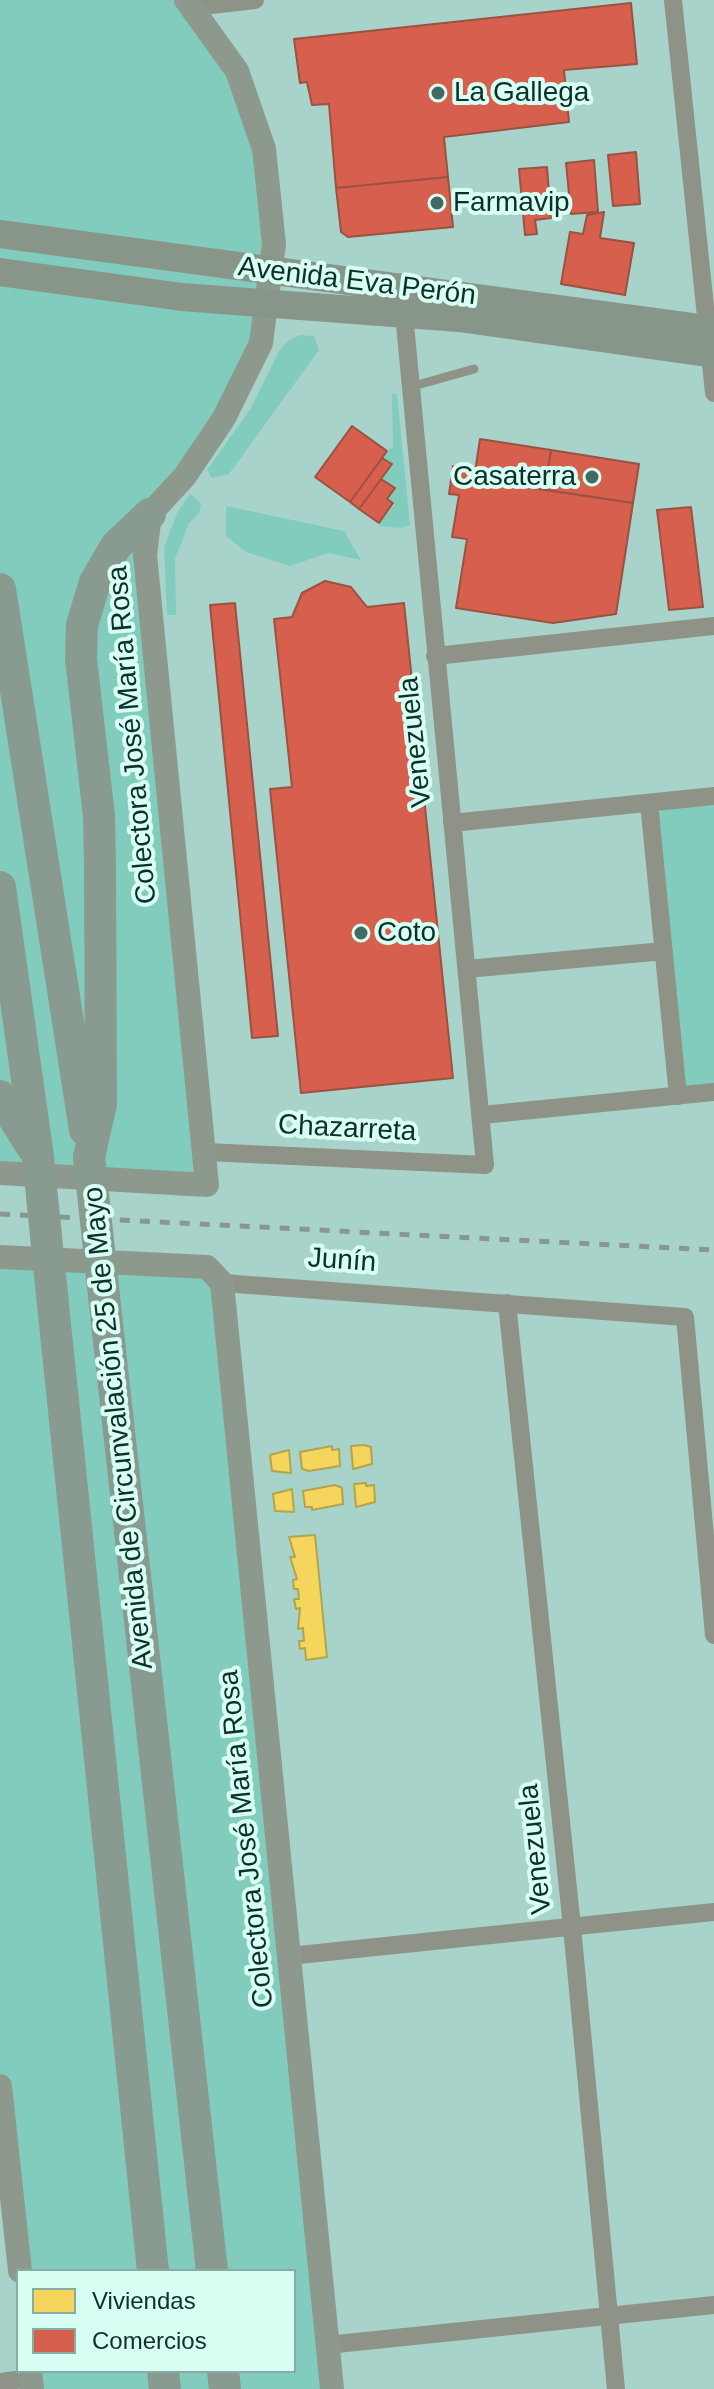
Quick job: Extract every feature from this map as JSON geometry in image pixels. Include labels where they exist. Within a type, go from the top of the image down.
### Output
[{"type":"highway","points":[[89,1157],[101,1104],[100,867],[99,816],[81,659],[82,625],[95,582],[116,546],[150,514]]},
{"type":"highway","name":"Avenida de Circunvalación 25 de Mayo","points":[[0,589],[89,1157],[212,2269]]},
{"type":"highway","name":"Avenida de Circunvalación 25 de Mayo","points":[[0,887],[38,1157],[153,2269]]},
{"type":"highway","points":[[0,1096],[38,1157]]},
{"type":"main road","points":[[150,514],[185,476],[224,418],[261,343],[272,272],[271,195],[264,149],[237,71],[190,3]]},
{"type":"main road","name":"Avenida Eva Perón","points":[[0,234],[272,272],[711,342]]},
{"type":"main road","name":"Avenida Eva Perón","points":[[0,272],[182,297],[711,342]]},
{"type":"main road","name":"Colectora José María Rosa","points":[[0,1173],[207,1185],[148,607],[145,555],[150,514]]},
{"type":"main road","name":"Junín","points":[[0,1257],[207,1267],[222,1283]]},
{"type":"main road","name":"Colectora José María Rosa","points":[[222,1283],[332,2389]]},
{"type":"main road","points":[[0,2086],[7,2216],[20,2269]]},
{"type":"street","points":[[190,3],[255,0]]},
{"type":"street","points":[[673,0],[714,393]]},
{"type":"street","name":"Venezuela","points":[[404,314],[485,1165]]},
{"type":"street","points":[[435,656],[714,626]]},
{"type":"street","points":[[452,823],[714,796]]},
{"type":"street","points":[[649,803],[678,1096]]},
{"type":"street","points":[[467,969],[664,951]]},
{"type":"street","points":[[482,1115],[714,1092]]},
{"type":"street","name":"Chazarreta","points":[[206,1152],[485,1165]]},
{"type":"street","name":"Junín","points":[[222,1283],[685,1317],[711,1574]]},
{"type":"street","name":"Venezuela","points":[[507,1303],[616,2389]]},
{"type":"street","points":[[711,1574],[714,1635]]},
{"type":"street","points":[[289,1956],[714,1912]]},
{"type":"street","points":[[327,2345],[714,2305]]},
{"type":"street","points":[[0,2382],[31,2379]]},
{"type":"lane","points":[[410,387],[474,369]]},
{"type":"green space","points":[[0,0],[186,0],[193,7],[264,149],[261,343],[150,514],[207,1185],[0,1173]]},
{"type":"green space","points":[[300,335],[314,336],[319,350],[229,474],[212,478],[207,470],[251,408],[279,351],[288,341]]},
{"type":"green space","points":[[392,394],[397,394],[410,525],[401,528],[378,526],[395,504],[387,499],[394,488],[381,479],[392,465],[382,458],[393,446]]},
{"type":"green space","points":[[190,494],[201,503],[199,514],[189,523],[175,559],[176,615],[167,615],[164,547],[177,513]]},
{"type":"green space","points":[[226,506],[344,531],[361,560],[328,553],[290,566],[246,552],[226,536]]},
{"type":"green space","points":[[714,796],[714,1092],[678,1096],[649,803]]},
{"type":"green space","points":[[0,1257],[207,1267],[222,1283],[332,2389],[32,2389],[30,2373],[296,2373],[296,2269],[20,2269],[0,2086]]},
{"type":"building: Viviendas","points":[[332,1446],[332,1450],[339,1449],[340,1466],[309,1471],[302,1469],[300,1452]]},
{"type":"building: Viviendas","points":[[351,1446],[371,1447],[372,1464],[353,1469]]},
{"type":"building: Viviendas","points":[[289,1450],[291,1473],[272,1471],[270,1455]]},
{"type":"building: Viviendas","points":[[366,1483],[366,1486],[374,1485],[375,1502],[356,1507],[354,1484]]},
{"type":"building: Viviendas","points":[[335,1485],[342,1488],[343,1504],[312,1510],[312,1507],[305,1507],[303,1491]]},
{"type":"building: Viviendas","points":[[292,1489],[294,1512],[275,1511],[273,1494]]},
{"type":"building: Viviendas","points":[[315,1535],[327,1657],[306,1660],[305,1648],[300,1649],[299,1641],[304,1641],[303,1628],[298,1629],[300,1608],[296,1609],[294,1599],[299,1599],[298,1589],[294,1589],[293,1580],[297,1579],[290,1557],[295,1557],[289,1537]]},
{"type":"building: Comercios","name":"La Gallega","points":[[631,3],[637,64],[564,70],[569,122],[444,137],[448,177],[336,188],[329,104],[312,105],[307,82],[300,83],[294,39]]},
{"type":"building: Comercios","points":[[636,152],[640,204],[613,206],[608,155]]},
{"type":"building: Comercios","points":[[594,160],[598,212],[571,214],[566,163]]},
{"type":"building: Comercios","points":[[547,167],[551,218],[535,220],[537,234],[525,235],[519,169]]},
{"type":"building: Comercios","points":[[448,177],[453,227],[348,237],[341,232],[336,188]]},
{"type":"building: Comercios","points":[[604,212],[600,238],[634,243],[625,295],[561,284],[570,232],[583,234],[587,215]]},
{"type":"building: Comercios","points":[[352,426],[387,451],[350,502],[315,477]]},
{"type":"building: Comercios","points":[[480,439],[551,450],[545,490],[474,479]]},
{"type":"building: Comercios","name":"Casaterra","points":[[551,450],[639,464],[633,503],[545,490]]},
{"type":"building: Comercios","points":[[382,458],[392,464],[359,509],[350,502]]},
{"type":"building: Comercios","points":[[453,466],[475,469],[474,479],[633,503],[616,614],[553,623],[456,608],[467,539],[452,537],[459,495],[449,494]]},
{"type":"building: Comercios","points":[[381,479],[395,488],[387,499],[393,503],[379,523],[359,509]]},
{"type":"building: Comercios","points":[[691,507],[703,607],[669,610],[657,510]]},
{"type":"building: Comercios","name":"Coto","points":[[325,581],[351,587],[367,607],[404,603],[453,1078],[301,1093],[270,789],[292,787],[274,619],[292,617],[302,593]]},
{"type":"building: Comercios","points":[[235,603],[278,1036],[252,1038],[210,605]]},
{"type":"railway","points":[[0,1214],[714,1250]]},
{"type":"place","name":"La Gallega","points":[[438,93]]},
{"type":"place","name":"Farmavip","points":[[437,203]]},
{"type":"place","name":"Casaterra","points":[[592,477]]},
{"type":"place","name":"Coto","points":[[361,933]]}]
